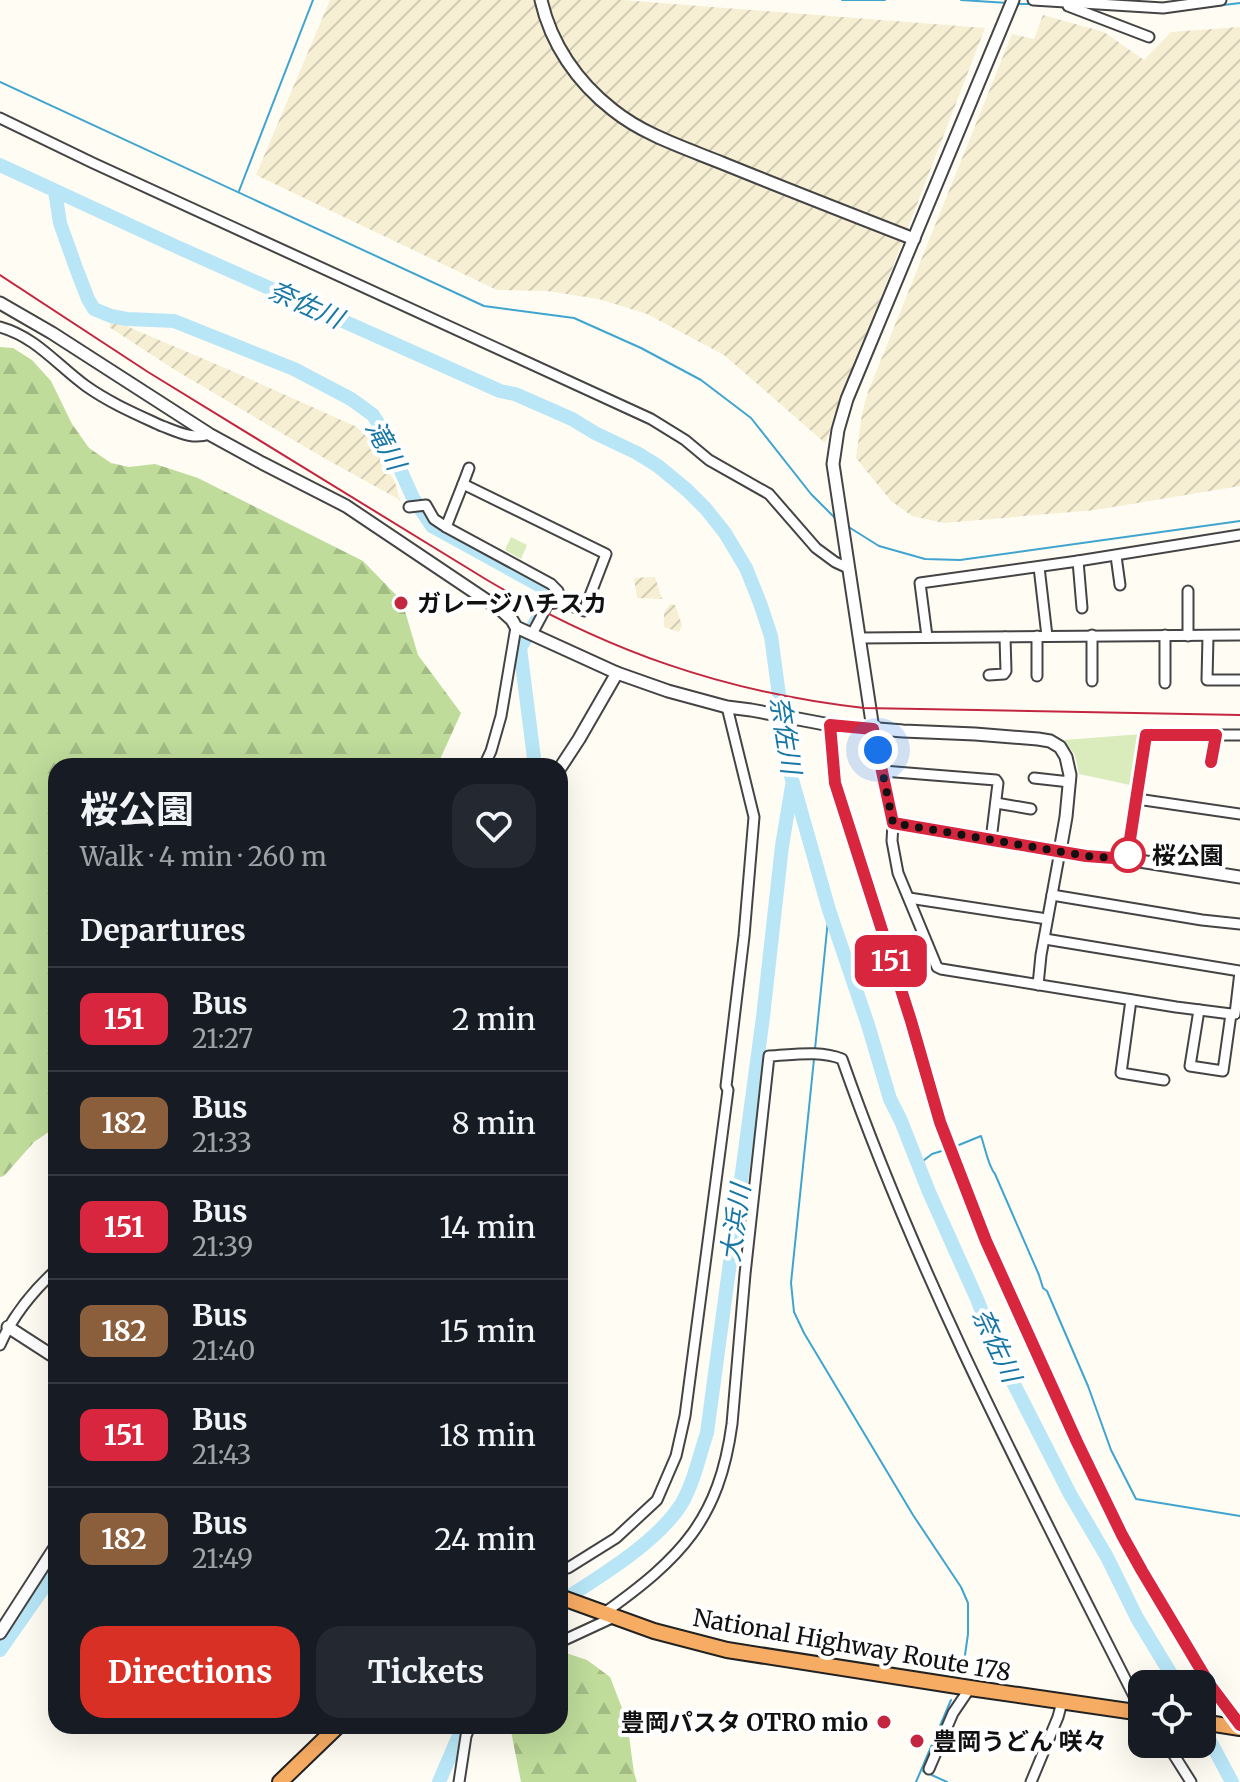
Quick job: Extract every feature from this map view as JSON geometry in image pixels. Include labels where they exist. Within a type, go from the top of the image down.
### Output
[{"type":"highway","name":"National Highway Route 178","points":[[568,1600],[672,1636],[727,1650],[1062,1702],[1128,1709]]},
{"type":"highway","points":[[1216,1724],[1238,1727]]},
{"type":"highway","points":[[280,1782],[330,1734]]},
{"type":"street","points":[[541,0],[559,49],[598,98],[615,113],[665,140],[914,239]]},
{"type":"street","points":[[1013,0],[847,399],[833,464],[865,684],[893,823],[896,863],[937,967],[941,969],[1235,1014],[1240,972],[1045,939]]},
{"type":"street","points":[[1033,0],[1163,8],[1221,0]]},
{"type":"street","points":[[1057,2],[1149,37]]},
{"type":"street","points":[[0,118],[651,419],[685,440],[709,460],[769,494],[816,548],[835,562],[847,563]]},
{"type":"street","points":[[0,303],[209,434],[346,506],[501,610],[516,627],[617,673],[727,707],[830,725],[1050,741],[1060,747],[1066,757],[1070,782],[1038,985]]},
{"type":"street","points":[[0,327],[28,339],[101,396],[125,410],[179,433],[199,438],[209,434]]},
{"type":"street","points":[[149,420],[160,402]]},
{"type":"street","points":[[446,527],[469,468]]},
{"type":"street","points":[[463,484],[606,554],[584,611],[561,602],[548,604],[532,634]]},
{"type":"street","points":[[409,507],[426,505],[434,519],[446,527],[551,584],[558,591],[561,602]]},
{"type":"street","points":[[927,637],[920,583],[1240,535]]},
{"type":"street","points":[[1116,556],[1120,585]]},
{"type":"street","points":[[1078,561],[1082,608]]},
{"type":"street","points":[[1037,676],[1042,636],[1039,567]]},
{"type":"street","points":[[1188,591],[1188,636]]},
{"type":"street","points":[[488,758],[501,716],[516,627]]},
{"type":"street","points":[[1092,635],[1092,681]]},
{"type":"street","points":[[1165,635],[1165,683]]},
{"type":"street","points":[[860,638],[1240,635]]},
{"type":"street","points":[[1208,636],[1207,680],[1240,680]]},
{"type":"street","points":[[989,675],[1004,674],[1006,671],[1005,637]]},
{"type":"street","points":[[567,758],[617,673]]},
{"type":"street","points":[[568,1568],[616,1538],[657,1500],[676,1456],[685,1416],[728,1090],[728,1063],[744,936],[754,817],[727,707]]},
{"type":"street","points":[[830,725],[835,783],[940,1122],[986,1241],[1122,1535],[1238,1727]]},
{"type":"street","points":[[1127,859],[1146,735],[1240,735]]},
{"type":"street","points":[[1211,762],[1216,735]]},
{"type":"street","points":[[883,771],[996,780],[991,840]]},
{"type":"street","points":[[1034,778],[1070,782]]},
{"type":"street","points":[[1137,799],[1240,814]]},
{"type":"street","points":[[996,803],[1031,809]]},
{"type":"street","points":[[893,823],[1086,856],[1127,859],[1240,877]]},
{"type":"street","points":[[1052,895],[1240,924]]},
{"type":"street","points":[[909,898],[1047,919]]},
{"type":"street","points":[[1131,1000],[1121,1073],[1164,1080]]},
{"type":"street","points":[[1199,1010],[1190,1066],[1223,1071],[1231,1014]]},
{"type":"street","points":[[568,1637],[658,1573],[683,1546],[704,1515],[723,1472],[732,1424],[769,1056],[832,1055],[842,1059],[879,1159],[982,1393],[1128,1684]]},
{"type":"street","points":[[0,1345],[25,1301],[48,1278]]},
{"type":"street","points":[[8,1327],[48,1353]]},
{"type":"street","points":[[0,1633],[48,1558]]},
{"type":"street","points":[[929,1769],[953,1713],[970,1688]]},
{"type":"street","points":[[1031,1782],[1062,1702]]},
{"type":"street","points":[[459,1782],[467,1734]]},
{"type":"street","points":[[1176,1758],[1191,1782]]},
{"type":"shaded area","points":[[330,0],[622,0],[985,28],[825,443],[724,355],[647,314],[599,299],[547,291],[497,290],[256,175]]},
{"type":"shaded area","points":[[1043,15],[1104,32],[1144,60],[1171,32],[1240,27],[1240,486],[1095,510],[944,523],[912,516],[891,501],[856,458],[862,413],[1012,34],[1034,39]]},
{"type":"shaded area","points":[[112,320],[357,427],[370,440],[395,482],[400,500],[175,370],[109,327]]},
{"type":"shaded area","points":[[655,577],[662,599],[637,598],[634,578]]},
{"type":"shaded area","points":[[670,604],[675,605],[682,625],[679,632],[664,627],[664,613]]},
{"type":"green space","points":[[0,347],[13,348],[32,360],[51,381],[72,424],[89,448],[111,463],[129,467],[155,464],[198,478],[363,561],[402,601],[418,655],[461,713],[441,758],[48,758],[48,1132],[34,1142],[0,1177]]},
{"type":"green space","points":[[511,537],[527,545],[521,559],[505,550]]},
{"type":"green space","name":"桜公園","points":[[1142,734],[1135,786],[1079,774],[1075,755],[1064,740]]},
{"type":"green space","points":[[568,1654],[587,1660],[610,1677],[627,1721],[637,1782],[521,1782],[512,1734],[568,1734]]},
{"type":"waterway","points":[[239,191],[313,0]]},
{"type":"waterway","points":[[842,0],[885,0]]},
{"type":"waterway","points":[[961,0],[1008,3]]},
{"type":"waterway","points":[[1166,12],[1240,3]]},
{"type":"waterway","points":[[1018,4],[1032,4]]},
{"type":"waterway","points":[[0,82],[484,306],[574,318],[641,348],[701,380],[751,418],[811,494],[835,518]]},
{"type":"waterway","name":"奈佐川","points":[[0,165],[500,391],[515,394],[572,419],[658,466],[687,490],[725,533],[746,568],[771,636],[789,769],[829,910],[890,1099],[998,1353],[1070,1494],[1169,1670]]},
{"type":"waterway","name":"滝川","points":[[55,191],[60,223],[94,309],[127,319],[174,321],[294,369],[351,399],[373,415],[413,498],[432,526],[548,590],[550,598],[520,648],[534,758]]},
{"type":"waterway","points":[[847,526],[879,546],[925,559],[960,560],[1240,521]]},
{"type":"waterway","name":"大浜川","points":[[568,1597],[649,1540],[678,1509],[687,1493],[707,1433],[792,786]]},
{"type":"waterway","points":[[815,1049],[829,910]]},
{"type":"waterway","points":[[814,1059],[791,1283],[794,1312],[913,1515],[961,1587],[968,1603],[968,1634],[962,1676]]},
{"type":"waterway","points":[[954,1147],[981,1136],[990,1166],[1088,1386],[1111,1450],[1136,1499],[1240,1516]]},
{"type":"waterway","points":[[919,1164],[932,1154],[948,1149]]},
{"type":"waterway","name":"滝川","points":[[0,1650],[48,1581]]},
{"type":"waterway","points":[[916,1782],[951,1700]]},
{"type":"waterway","name":"大浜川","points":[[439,1782],[460,1734]]},
{"type":"waterway","name":"奈佐川","points":[[1216,1752],[1232,1782]]},
{"type":"waterway","points":[[923,1771],[947,1782]]},
{"type":"railway","points":[[0,275],[148,372],[487,580],[577,628],[668,665],[763,691],[864,708],[1240,715]]},
{"type":"bus line","name":"151","points":[[1211,762],[1216,735],[1146,735],[1127,859],[1086,856],[893,823],[873,729],[830,725],[835,783],[940,1122],[986,1241],[1122,1535],[1210,1685],[1240,1725]]},
{"type":"place","name":"ガレージハチスカ","points":[[401,603]]},
{"type":"place","name":"桜公園","points":[[1128,855]]},
{"type":"place","name":"豊岡パスタ OTRO mio","points":[[884,1722]]},
{"type":"place","name":"豊岡うどん 咲々","points":[[917,1741]]},
{"type":"route","points":[[878,750],[893,823],[1086,856],[1127,859],[1128,855]]}]
